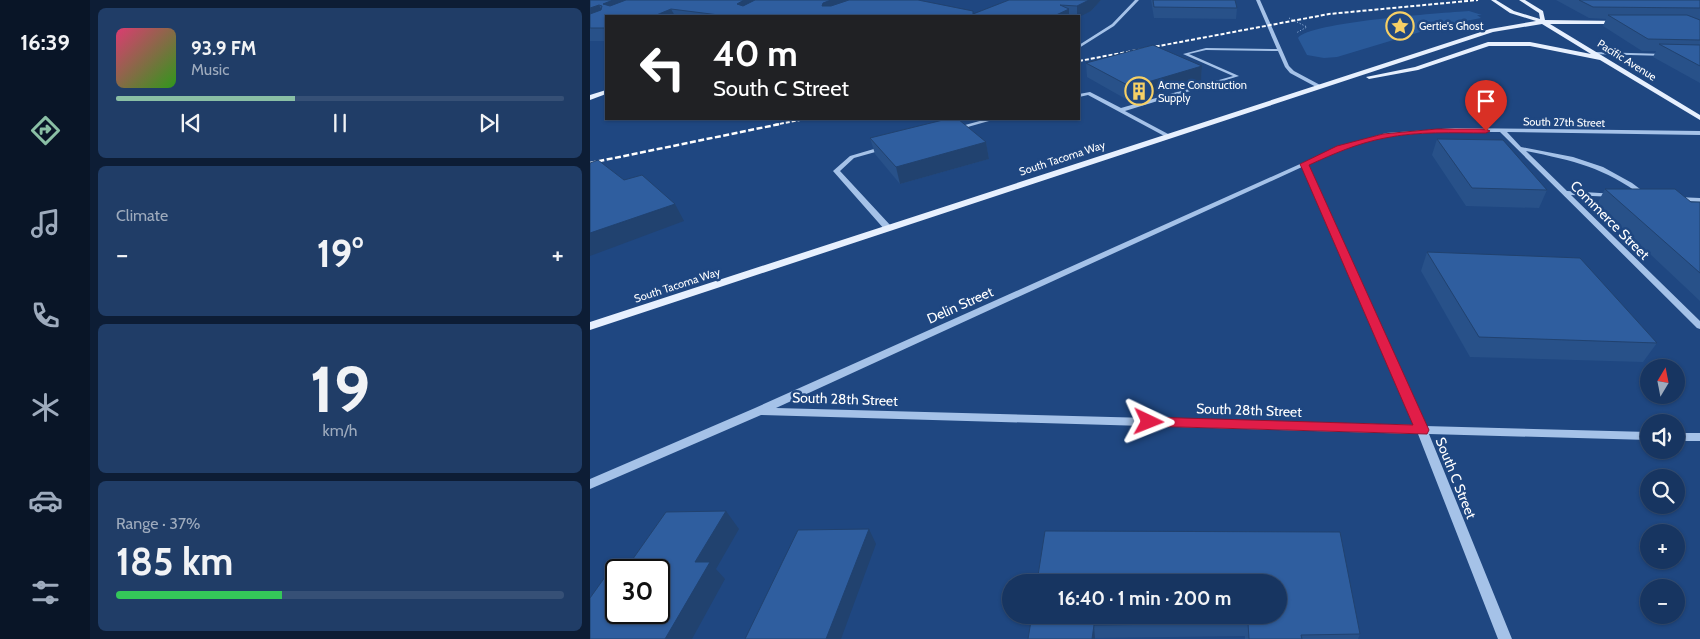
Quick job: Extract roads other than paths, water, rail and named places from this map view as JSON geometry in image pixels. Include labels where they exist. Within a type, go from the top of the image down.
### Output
[{"type":"main road","name":"Pacific Avenue","points":[[1493,0],[1512,12],[1543,22],[1700,118]]},
{"type":"main road","name":"Pacific Avenue","points":[[1521,0],[1541,12],[1543,22]]},
{"type":"main road","points":[[1543,22],[1627,22]]},
{"type":"main road","name":"South Tacoma Way","points":[[590,326],[1492,30],[1543,22]]},
{"type":"main road","points":[[1330,83],[1416,69],[1488,44],[1530,44],[1602,58]]},
{"type":"main road","points":[[590,98],[605,92]]},
{"type":"street","points":[[1080,46],[1106,29],[1137,0]]},
{"type":"street","points":[[1258,0],[1292,72],[1320,87]]},
{"type":"street","points":[[1121,110],[1237,76],[1185,54],[1206,49],[1280,50]]},
{"type":"street","points":[[1594,53],[1674,55]]},
{"type":"street","points":[[1080,96],[1088,93],[1168,136]]},
{"type":"street","points":[[946,131],[988,120]]},
{"type":"street","name":"South 27th Street","points":[[1340,148],[1386,135],[1456,130],[1700,133]]},
{"type":"street","name":"Commerce Street","points":[[1502,131],[1700,326]]},
{"type":"street","points":[[888,228],[836,171],[852,157],[890,146]]},
{"type":"street","name":"Delin Street","points":[[591,485],[1340,148]]},
{"type":"street","points":[[1519,148],[1578,160],[1606,169],[1624,179],[1647,197]]},
{"type":"street","name":"South C Street","points":[[1304,164],[1422,430],[1505,639]]},
{"type":"street","points":[[1564,193],[1621,196]]},
{"type":"street","points":[[1630,196],[1656,198]]},
{"type":"street","points":[[1665,198],[1700,200]]},
{"type":"street","name":"South 28th Street","points":[[759,411],[1640,436]]},
{"type":"street","points":[[1685,437],[1700,438]]},
{"type":"railway","points":[[1080,61],[1329,14],[1478,0]]},
{"type":"railway","points":[[774,125],[800,120]]},
{"type":"railway","points":[[590,163],[780,124]]},
{"type":"place","name":"Gertie's Ghost","points":[[1400,26]]},
{"type":"place","name":"Acme Construction Supply","points":[[1139,91]]}]
